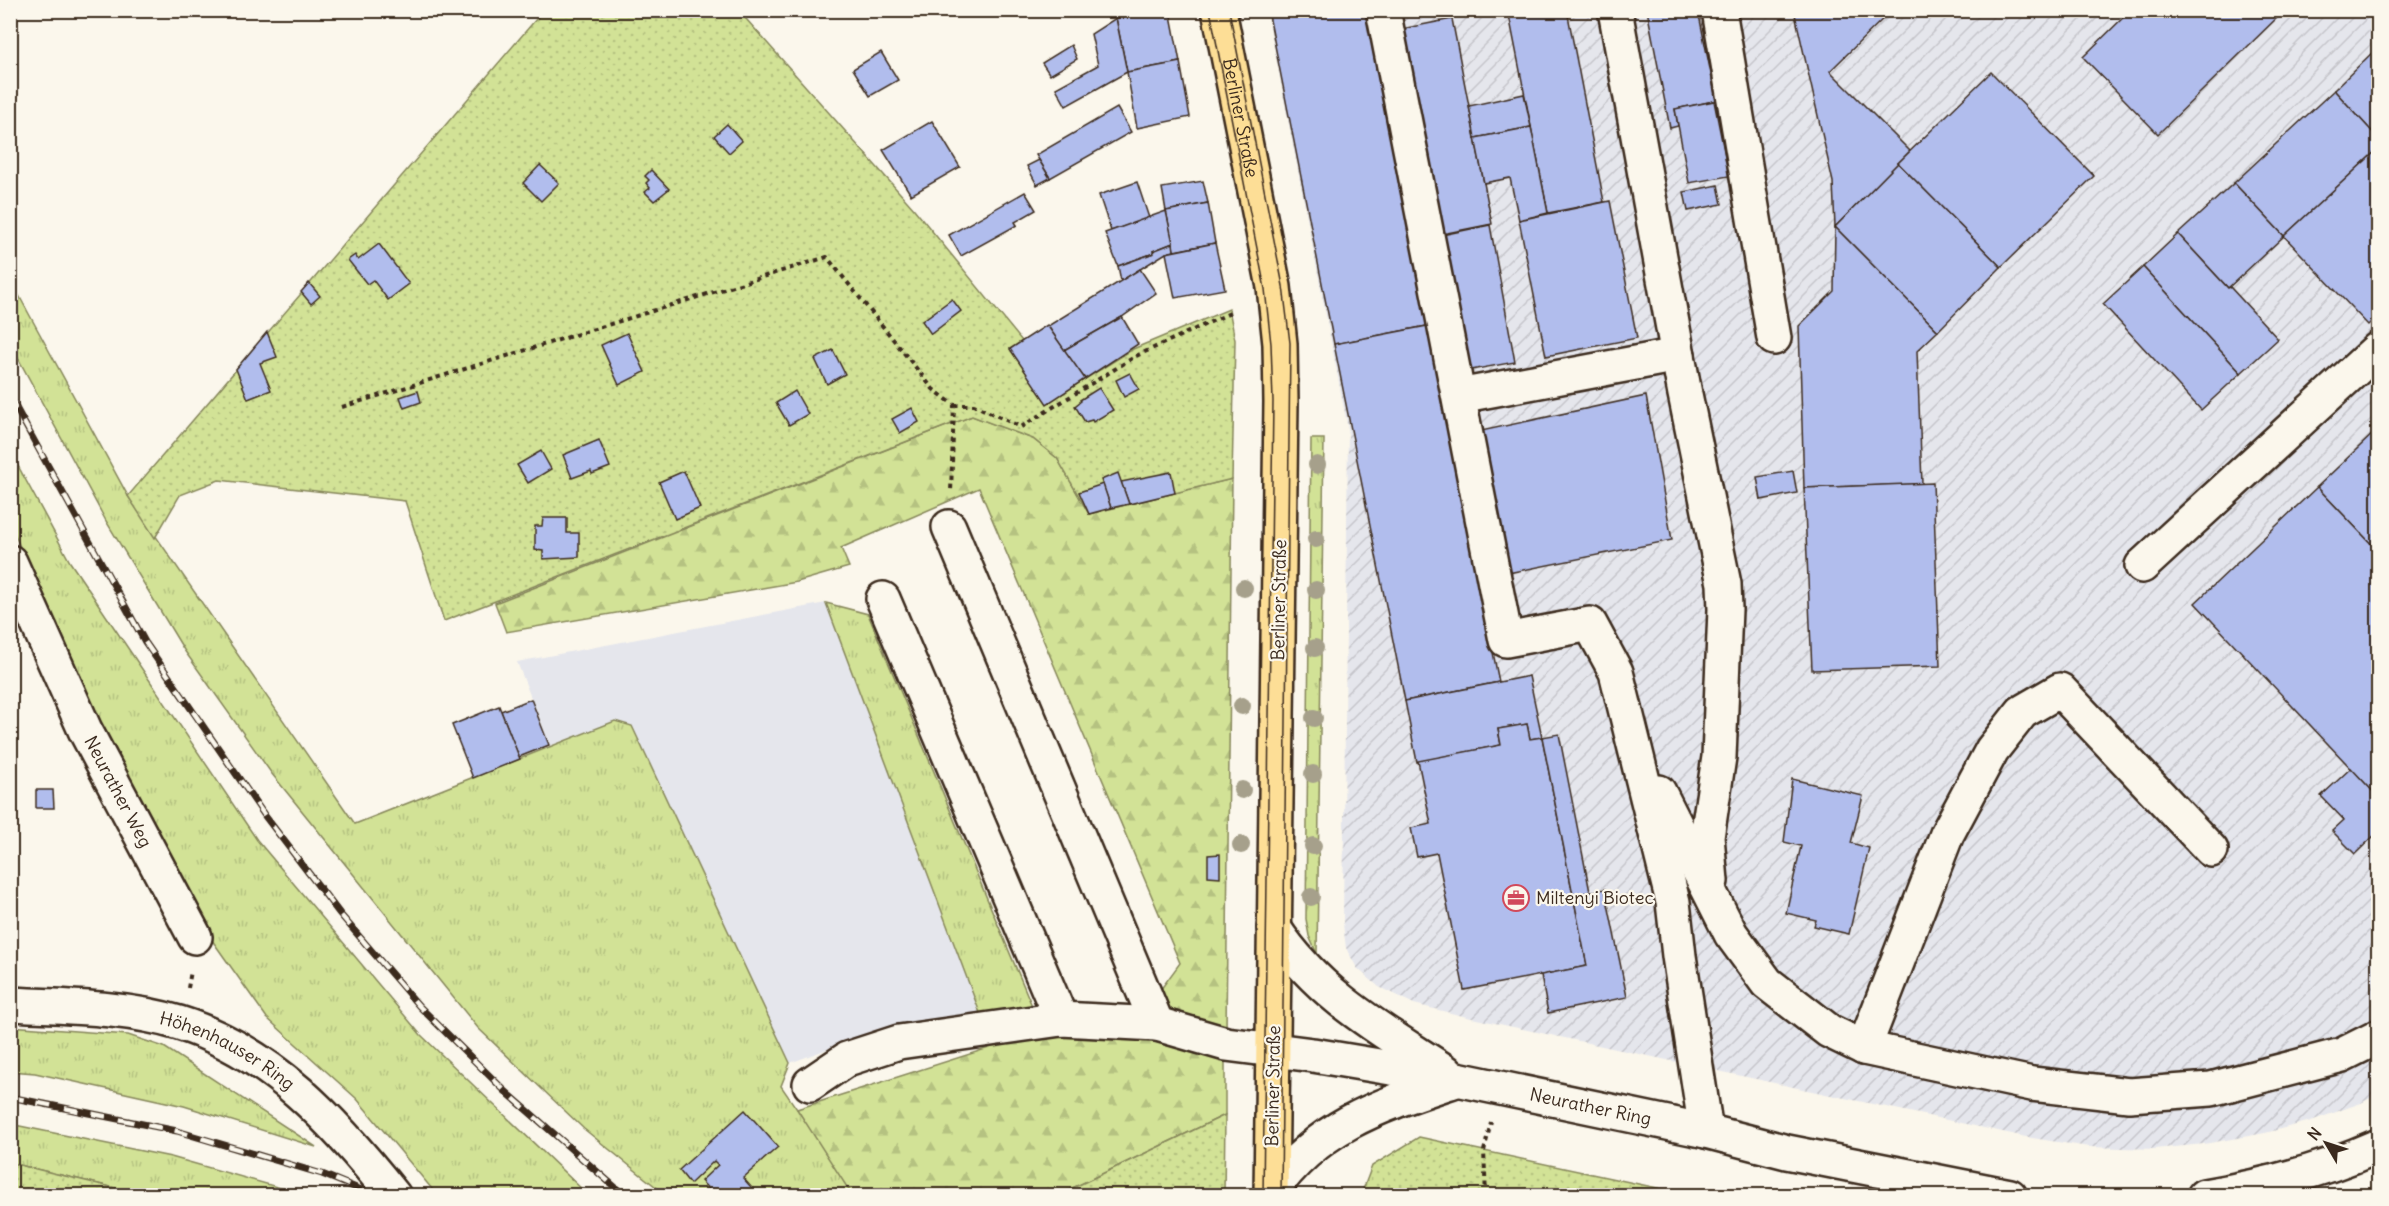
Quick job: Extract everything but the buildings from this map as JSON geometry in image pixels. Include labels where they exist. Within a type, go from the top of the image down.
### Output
[{"type":"main road","name":"Berliner Straße","points":[[1220,10],[1274,287],[1280,344],[1271,1194]]},
{"type":"street","points":[[1383,10],[1506,640],[1590,624],[1616,672],[1673,902],[1679,956],[1707,1131]]},
{"type":"street","points":[[1615,10],[1678,355],[1724,584],[1719,756],[1707,837],[1712,898]]},
{"type":"street","points":[[1719,10],[1774,338]]},
{"type":"street","points":[[2142,566],[2379,349]]},
{"type":"street","points":[[1459,396],[1678,355]]},
{"type":"street","points":[[949,527],[1157,1024]]},
{"type":"street","name":"Neurather Weg","points":[[10,562],[86,730],[195,937]]},
{"type":"street","points":[[883,598],[1061,1020]]},
{"type":"street","points":[[1864,1048],[1947,834],[1992,750],[2022,712],[2060,690],[2211,850]]},
{"type":"street","points":[[1633,738],[1731,934],[1767,983],[1828,1031],[1864,1048],[2032,1084],[2129,1095],[2211,1089],[2342,1056],[2379,1037]]},
{"type":"street","points":[[1274,928],[1307,970],[1335,997],[1355,1013],[1457,1079]]},
{"type":"street","name":"Höhenhauser Ring","points":[[10,1004],[87,1008],[179,1023],[234,1046],[288,1081],[332,1122],[394,1196]]},
{"type":"street","name":"Neurather Ring","points":[[810,1084],[847,1059],[899,1042],[1061,1020],[1157,1024],[1226,1044],[1457,1079],[1707,1131],[1902,1186],[2010,1196]]},
{"type":"street","points":[[1271,1194],[1296,1161],[1332,1131],[1381,1105],[1457,1079]]},
{"type":"street","points":[[2204,1196],[2272,1183],[2339,1164],[2379,1146]]},
{"type":"path","points":[[342,407],[827,257],[933,389],[954,405],[974,405],[1021,427],[1136,356],[1230,313]]},
{"type":"path","points":[[949,527],[954,405]]},
{"type":"path","points":[[179,1023],[189,982],[195,937]]},
{"type":"path","points":[[1486,1196],[1484,1151],[1499,1088]]},
{"type":"shaded area","points":[[1267,11],[2378,11],[2378,1094],[2361,1103],[2311,1121],[2265,1133],[2204,1144],[2154,1149],[2089,1147],[2026,1137],[1467,1017],[1414,1004],[1379,987],[1357,968],[1346,948],[1343,924],[1348,429]]},
{"type":"shaded area","points":[[826,603],[980,1013],[889,1026],[790,1063],[632,726],[615,721],[550,746],[517,662]]},
{"type":"green space","points":[[543,11],[739,11],[914,209],[1022,341],[1010,349],[1047,403],[1133,349],[1229,309],[1235,340],[1232,479],[1089,514],[1057,458],[1033,439],[972,416],[444,621],[405,501],[219,480],[180,495],[155,538],[128,496]]},
{"type":"green space","points":[[10,279],[128,496],[355,824],[615,721],[632,726],[790,1063],[781,1086],[856,1195],[666,1195],[584,1129],[478,1028],[272,774],[184,650],[106,521],[11,345]]},
{"type":"green space","points":[[972,416],[1033,439],[1057,458],[1089,514],[1232,479],[1226,1031],[1181,1017],[1155,997],[1180,963],[979,488],[841,548],[849,567],[797,582],[506,632],[495,603]]},
{"type":"green space","points":[[1311,439],[1324,439],[1317,954],[1309,936],[1306,919]]},
{"type":"green space","points":[[10,451],[70,562],[257,840],[421,1035],[588,1195],[437,1195],[357,1099],[267,1018],[195,916],[94,726],[11,525]]},
{"type":"green space","points":[[826,603],[868,614],[1032,1006],[980,1013]]},
{"type":"green space","points":[[10,1026],[128,1035],[164,1047],[316,1147],[184,1106],[35,1073],[11,1071]]},
{"type":"green space","points":[[1042,1031],[1132,1034],[1225,1059],[1225,1115],[1058,1195],[852,1195],[797,1109]]},
{"type":"green space","points":[[1225,1115],[1224,1195],[1058,1195]]},
{"type":"green space","points":[[10,1124],[171,1157],[305,1195],[144,1195],[11,1163]]},
{"type":"green space","points":[[1419,1137],[1690,1195],[1361,1195],[1372,1166]]},
{"type":"green space","points":[[11,1163],[144,1195],[11,1195]]},
{"type":"tram line","points":[[1210,10],[1265,289],[1271,344],[1273,401],[1263,1196]]},
{"type":"tram line","points":[[1229,10],[1283,286],[1290,343],[1281,1196]]},
{"type":"railway","points":[[10,397],[145,642],[265,816],[340,914],[419,1006],[504,1090],[625,1196]]},
{"type":"railway","points":[[10,1097],[177,1131],[322,1174],[376,1196]]},
{"type":"place","name":"Miltenyi Biotec","points":[[1516,898]]}]
